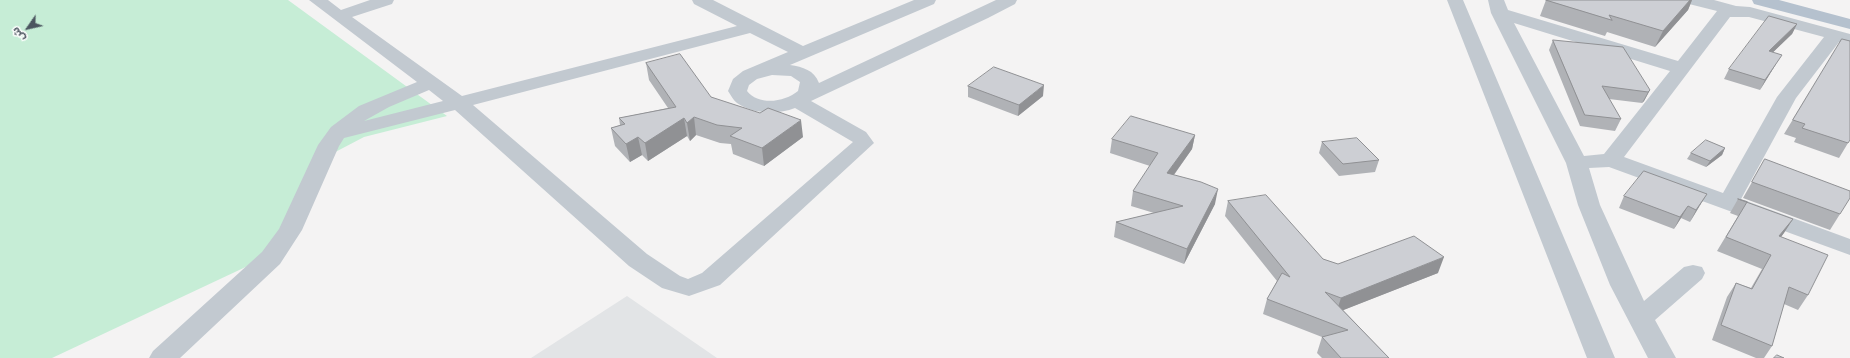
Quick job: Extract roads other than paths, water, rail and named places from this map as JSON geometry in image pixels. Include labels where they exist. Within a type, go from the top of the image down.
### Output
[{"type":"main road","points":[[1760,0],[1845,32]]},
{"type":"main road","points":[[1788,0],[1850,16]]},
{"type":"street","points":[[317,0],[459,103],[638,260],[671,282],[689,288],[711,279],[864,143],[859,136],[800,99]]},
{"type":"street","points":[[339,16],[386,0]]},
{"type":"street","points":[[700,0],[802,53]]},
{"type":"street","points":[[928,0],[750,74],[738,85],[736,91],[739,96],[749,103],[765,106],[777,106],[800,99],[1009,0]]},
{"type":"street","points":[[1455,0],[1601,358]]},
{"type":"street","points":[[1695,0],[1735,11]]},
{"type":"street","points":[[1498,6],[1681,68]]},
{"type":"street","points":[[1498,6],[1578,163],[1589,205],[1622,285],[1662,358]]},
{"type":"street","points":[[1611,160],[1725,12],[1750,12],[1845,32],[1787,97],[1728,203]]},
{"type":"street","points":[[336,134],[752,27]]},
{"type":"street","points":[[759,71],[783,69],[802,74],[808,79],[810,85],[808,92],[800,99]]},
{"type":"street","points":[[163,358],[271,258],[290,230],[322,162],[325,152],[336,134],[358,115],[369,109],[431,83]]},
{"type":"street","points":[[1578,163],[1611,160],[1850,248]]},
{"type":"street","points":[[1640,318],[1693,273]]}]
